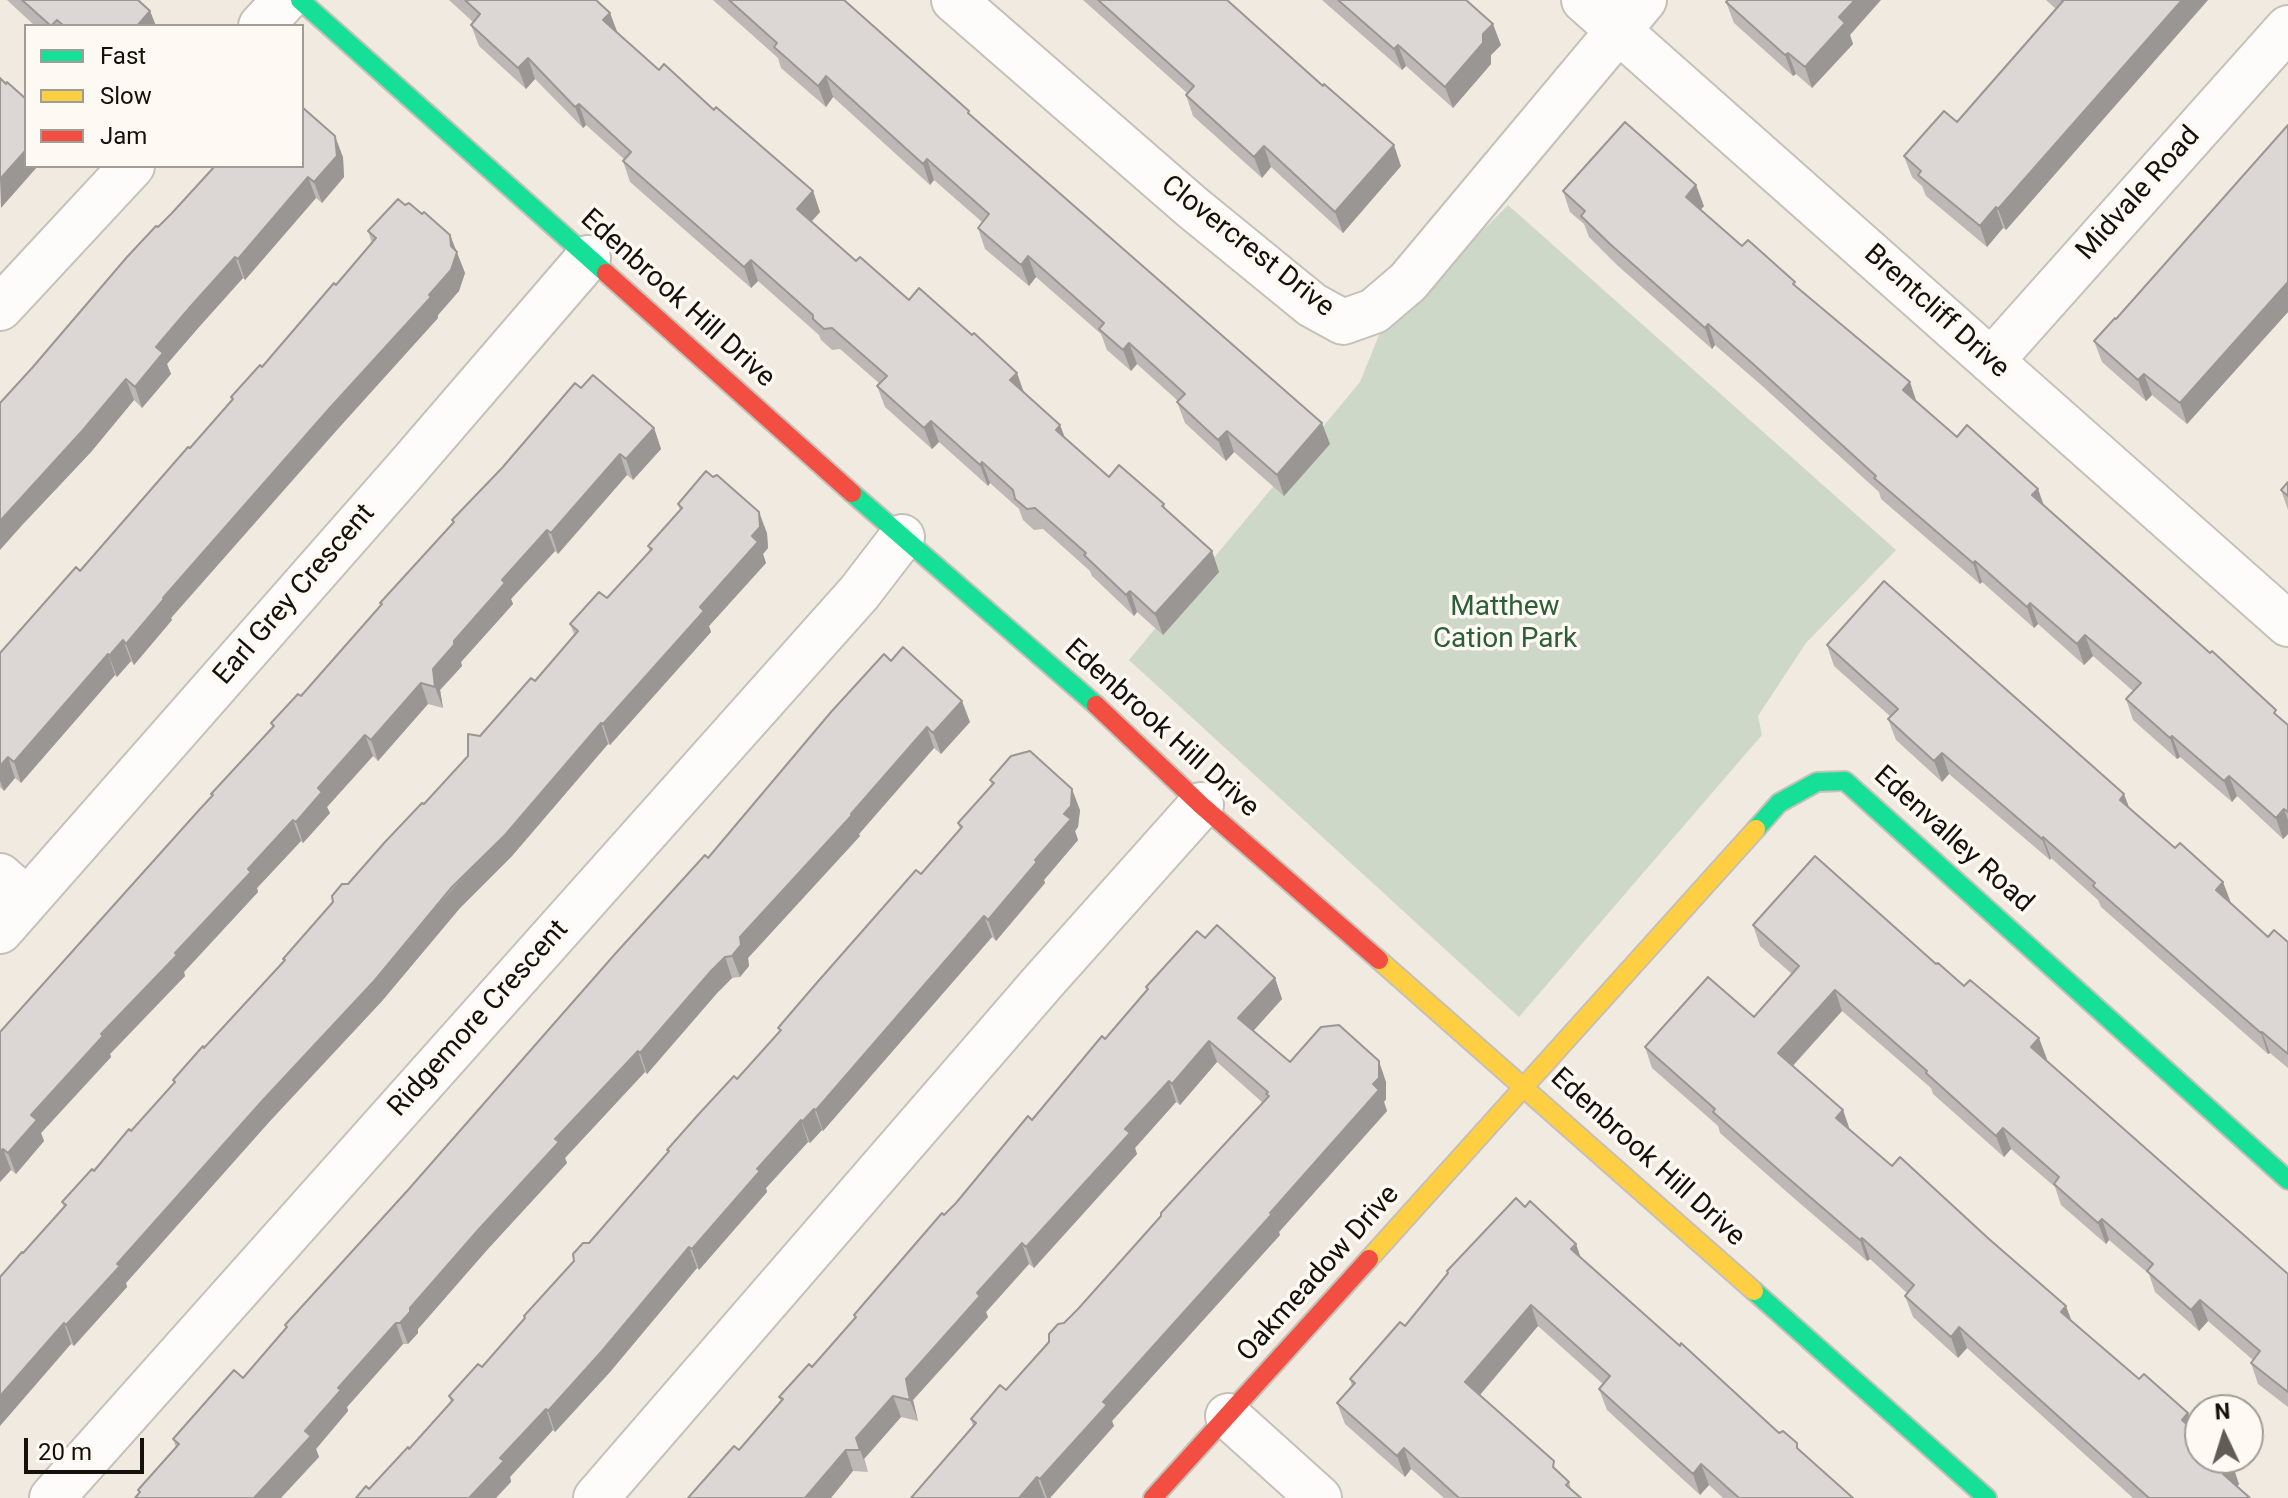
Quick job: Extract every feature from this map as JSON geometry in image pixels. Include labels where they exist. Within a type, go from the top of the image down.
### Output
[{"type":"street","points":[[263,24],[285,0]]},
{"type":"street","name":"Edenbrook Hill Drive","points":[[300,0],[902,537],[1121,727],[1201,805],[1525,1087],[1987,1498]]},
{"type":"street","name":"Clovercrest Drive","points":[[954,0],[1228,236],[1312,305],[1343,322],[1374,311],[1408,282],[1631,15]]},
{"type":"street","name":"Brentcliff Drive","points":[[1584,0],[1631,15],[1991,361],[2288,624]]},
{"type":"street","name":"Midvale Road","points":[[1991,361],[2288,28]]},
{"type":"street","points":[[0,308],[130,168]]},
{"type":"street","name":"Earl Grey Crescent","points":[[9,902],[418,455],[588,258]]},
{"type":"street","name":"Ridgemore Crescent","points":[[52,1498],[859,593],[902,537]]},
{"type":"street","name":"Edenvalley Road","points":[[1525,1087],[1779,803],[1817,782],[1845,781],[2288,1180]]},
{"type":"street","points":[[596,1498],[1043,982],[1201,805]]},
{"type":"street","name":"Oakmeadow Drive","points":[[1153,1498],[1525,1087]]},
{"type":"street","points":[[1228,1416],[1319,1498]]},
{"type":"green space","name":"Matthew Cation Park","points":[[1508,205],[1896,550],[1806,643],[1758,716],[1762,735],[1519,1017],[1129,660],[1360,382],[1379,335]]},
{"type":"building","points":[[22,0],[138,0],[150,11],[139,24],[62,24],[57,20],[49,24]]},
{"type":"building","points":[[465,0],[596,0],[610,13],[603,20],[659,70],[664,64],[714,110],[716,107],[813,191],[797,209],[856,261],[860,257],[909,300],[919,288],[972,335],[974,333],[1017,373],[1010,380],[1060,425],[1056,430],[1109,477],[1119,465],[1212,551],[1155,614],[1130,591],[1126,595],[1084,555],[1086,553],[1035,508],[1027,509],[1015,499],[1013,490],[982,462],[980,465],[931,421],[924,428],[877,386],[887,376],[832,328],[824,329],[813,319],[813,315],[751,260],[744,267],[623,161],[631,152],[579,104],[575,107],[528,58],[518,68],[471,25],[480,14]]},
{"type":"building","points":[[729,0],[844,0],[968,113],[1322,423],[1277,475],[1227,431],[1218,440],[1177,402],[1185,394],[1129,343],[1123,350],[1099,329],[1104,323],[1028,256],[1021,265],[978,228],[989,214],[927,159],[923,164],[826,76],[818,86],[774,47],[777,43]]},
{"type":"building","points":[[1098,0],[1227,0],[1394,145],[1335,212],[1264,146],[1254,157],[1186,95],[1194,86]]},
{"type":"building","points":[[1338,0],[1466,0],[1493,24],[1483,34],[1483,43],[1445,87],[1398,45],[1394,49]]},
{"type":"building","points":[[1855,0],[1839,17],[1845,23],[1805,67],[1788,53],[1785,55],[1726,2]]},
{"type":"building","points":[[2062,0],[2182,0],[1980,226],[1918,175],[1921,171],[1904,156],[1944,111],[1957,122]]},
{"type":"building","points":[[0,78],[24,97],[24,152],[0,179]]},
{"type":"building","points":[[304,109],[335,136],[337,156],[314,182],[308,177],[238,259],[235,257],[191,306],[156,347],[163,353],[135,387],[126,379],[0,521],[0,403],[127,257],[213,168],[304,168]]},
{"type":"building","points":[[1625,122],[1696,185],[1686,197],[1742,246],[1748,240],[1795,282],[1793,284],[1910,382],[1903,390],[1957,437],[1967,425],[2038,489],[2032,495],[2276,710],[2274,713],[2288,725],[2288,812],[2284,809],[2276,818],[2229,776],[2224,781],[2172,736],[2170,738],[2126,699],[2141,683],[2085,635],[2077,644],[2030,603],[2027,607],[1975,561],[1973,563],[1874,478],[1876,476],[1708,324],[1705,328],[1581,216],[1585,211],[1563,191]]},
{"type":"building","points":[[2288,125],[2288,282],[2180,403],[2144,374],[2138,380],[2094,341]]},
{"type":"building","points":[[398,199],[405,205],[409,203],[422,214],[424,212],[450,235],[451,246],[457,252],[451,270],[429,295],[431,297],[328,410],[126,644],[123,640],[108,654],[14,762],[8,757],[0,766],[0,653],[76,567],[80,571],[233,399],[231,397],[260,365],[262,367],[334,283],[336,285],[376,238],[368,231]]},
{"type":"building","points":[[593,375],[654,428],[626,459],[620,454],[551,533],[547,530],[502,580],[505,583],[433,669],[435,687],[421,683],[371,740],[365,735],[318,788],[322,792],[296,822],[293,820],[248,869],[251,872],[101,1034],[103,1036],[31,1115],[37,1120],[8,1153],[3,1149],[0,1152],[0,1032],[274,726],[271,723],[298,694],[301,696],[575,383],[581,388]]},
{"type":"building","points":[[706,471],[713,477],[717,475],[759,512],[760,527],[752,536],[758,542],[700,607],[704,611],[601,723],[505,835],[452,887],[375,980],[263,1100],[117,1264],[120,1266],[66,1325],[64,1323],[0,1396],[0,1277],[66,1205],[62,1202],[92,1169],[94,1171],[129,1129],[131,1131],[203,1046],[285,960],[333,902],[332,896],[342,884],[348,884],[468,756],[468,734],[480,736],[531,678],[535,681],[578,631],[570,624],[599,592],[607,598],[652,549],[648,546],[682,508],[678,504]]},
{"type":"building","points":[[2288,482],[2288,496],[2281,490]]},
{"type":"building","points":[[1884,581],[2124,794],[2120,800],[2175,848],[2180,843],[2223,882],[2216,890],[2268,937],[2274,930],[2288,942],[2288,1054],[2093,886],[2095,883],[2043,837],[1942,753],[1934,761],[1888,719],[1898,709],[1827,645]]},
{"type":"building","points":[[903,647],[962,701],[933,733],[927,727],[852,815],[740,937],[741,945],[732,956],[725,957],[711,971],[640,1053],[638,1051],[555,1139],[559,1142],[479,1229],[410,1308],[410,1312],[400,1323],[396,1323],[338,1388],[341,1390],[305,1431],[311,1436],[254,1498],[135,1498],[140,1492],[138,1490],[179,1444],[173,1439],[234,1370],[243,1378],[287,1327],[285,1325],[615,954],[705,855],[708,858],[831,712],[884,654],[891,661]]},
{"type":"building","points":[[1030,751],[1072,789],[1071,806],[1064,814],[1071,819],[988,920],[984,916],[816,1110],[801,1120],[757,1169],[760,1171],[692,1249],[689,1247],[602,1351],[500,1458],[504,1461],[469,1498],[356,1498],[409,1449],[453,1400],[449,1396],[478,1364],[482,1367],[574,1261],[573,1254],[583,1243],[589,1243],[697,1116],[734,1076],[737,1079],[781,1030],[778,1028],[916,870],[921,874],[962,827],[958,823],[994,783],[990,780],[1011,756]]},
{"type":"building","points":[[1815,856],[1936,964],[1964,986],[1970,980],[2039,1038],[2031,1047],[2288,1274],[2288,1392],[2251,1363],[2260,1351],[2200,1300],[2191,1310],[2147,1271],[2153,1264],[2102,1219],[2098,1223],[2054,1184],[2059,1177],[2003,1128],[1996,1136],[1835,990],[1778,1053],[1843,1110],[1836,1118],[1892,1166],[1900,1157],[2066,1306],[2061,1312],[2139,1379],[2144,1374],[2184,1409],[2184,1474],[2223,1474],[2250,1498],[2149,1498],[1959,1327],[1951,1337],[1905,1296],[1914,1285],[1713,1112],[1715,1109],[1645,1047],[1708,977],[1754,1017],[1799,966],[1753,925]]},
{"type":"building","points":[[1217,925],[1275,978],[1238,1018],[1290,1062],[1321,1027],[1339,1025],[1379,1061],[1379,1078],[1373,1084],[1379,1090],[1103,1402],[1107,1405],[1040,1479],[1037,1477],[1019,1498],[911,1498],[976,1423],[971,1419],[1000,1385],[1006,1390],[1049,1342],[1049,1334],[1078,1309],[1269,1096],[1209,1041],[1172,1084],[1169,1081],[1125,1129],[1130,1133],[1026,1247],[1022,1243],[977,1293],[980,1296],[906,1379],[910,1400],[893,1396],[856,1438],[860,1450],[846,1450],[805,1498],[688,1498],[734,1446],[739,1450],[783,1399],[779,1397],[809,1364],[812,1367],[942,1213],[944,1215],[956,1203],[1028,1116],[1032,1120],[1102,1036],[1105,1039],[1148,989],[1146,987],[1197,931],[1205,938]]},
{"type":"building","points":[[1516,1198],[1525,1207],[1530,1201],[1576,1244],[1571,1249],[1680,1346],[1681,1343],[1779,1433],[1783,1431],[1797,1443],[1797,1448],[1853,1498],[1739,1498],[1701,1464],[1693,1474],[1599,1389],[1610,1376],[1531,1305],[1465,1382],[1554,1461],[1553,1467],[1569,1482],[1566,1485],[1581,1498],[1459,1498],[1404,1448],[1397,1456],[1337,1403],[1355,1383],[1350,1379],[1400,1322],[1405,1326],[1447,1271]]},
{"type":"traffic: fast","points":[[300,0],[606,273]]},
{"type":"traffic: fast","points":[[852,493],[1096,705]]},
{"type":"traffic: fast","points":[[1756,829],[1779,803],[1817,782],[1845,781],[2288,1180]]},
{"type":"traffic: fast","points":[[1754,1291],[1987,1498]]},
{"type":"traffic: slow","points":[[1369,1259],[1756,829]]},
{"type":"traffic: slow","points":[[1379,960],[1754,1291]]},
{"type":"traffic: jam","points":[[606,273],[852,493]]},
{"type":"traffic: jam","points":[[1096,705],[1201,805],[1379,960]]},
{"type":"traffic: jam","points":[[1153,1498],[1369,1259]]}]
